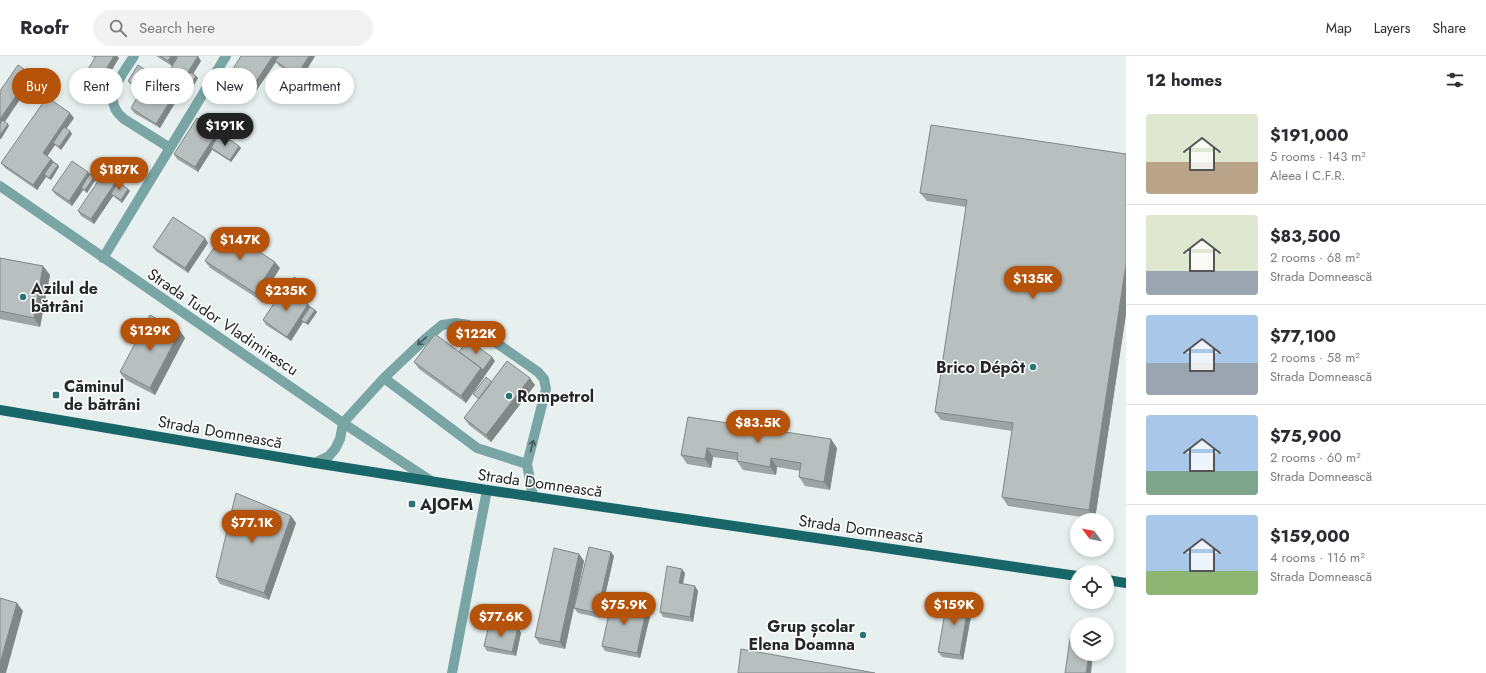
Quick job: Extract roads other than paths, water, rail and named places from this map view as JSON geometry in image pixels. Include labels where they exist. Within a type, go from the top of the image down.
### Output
[{"type":"main road","name":"Strada Domnească","points":[[0,410],[487,490],[1070,575]]},
{"type":"main road","points":[[1114,581],[1126,583]]},
{"type":"street","points":[[134,56],[112,94],[113,105],[117,113],[124,119],[170,148]]},
{"type":"street","points":[[103,258],[226,56]]},
{"type":"street","name":"Strada Tudor Vladimirescu","points":[[0,186],[343,423],[431,481]]},
{"type":"street","points":[[316,463],[329,456],[335,450],[340,439],[343,423],[384,378],[424,339],[442,325],[456,323],[468,325],[478,330],[538,372],[544,378],[546,389],[544,402],[527,464],[533,497]]},
{"type":"street","points":[[384,378],[477,448],[527,464]]},
{"type":"street","points":[[452,673],[487,490]]},
{"type":"place","name":"Azilul de bătrâni","points":[[23,297]]},
{"type":"place","name":"Brico Dépôt","points":[[1033,367]]},
{"type":"place","name":"Căminul de bătrâni","points":[[56,395]]},
{"type":"place","name":"Rompetrol","points":[[509,396]]},
{"type":"place","name":"AJOFM","points":[[412,504]]},
{"type":"place","name":"Grup școlar Elena Doamna","points":[[863,635]]}]
